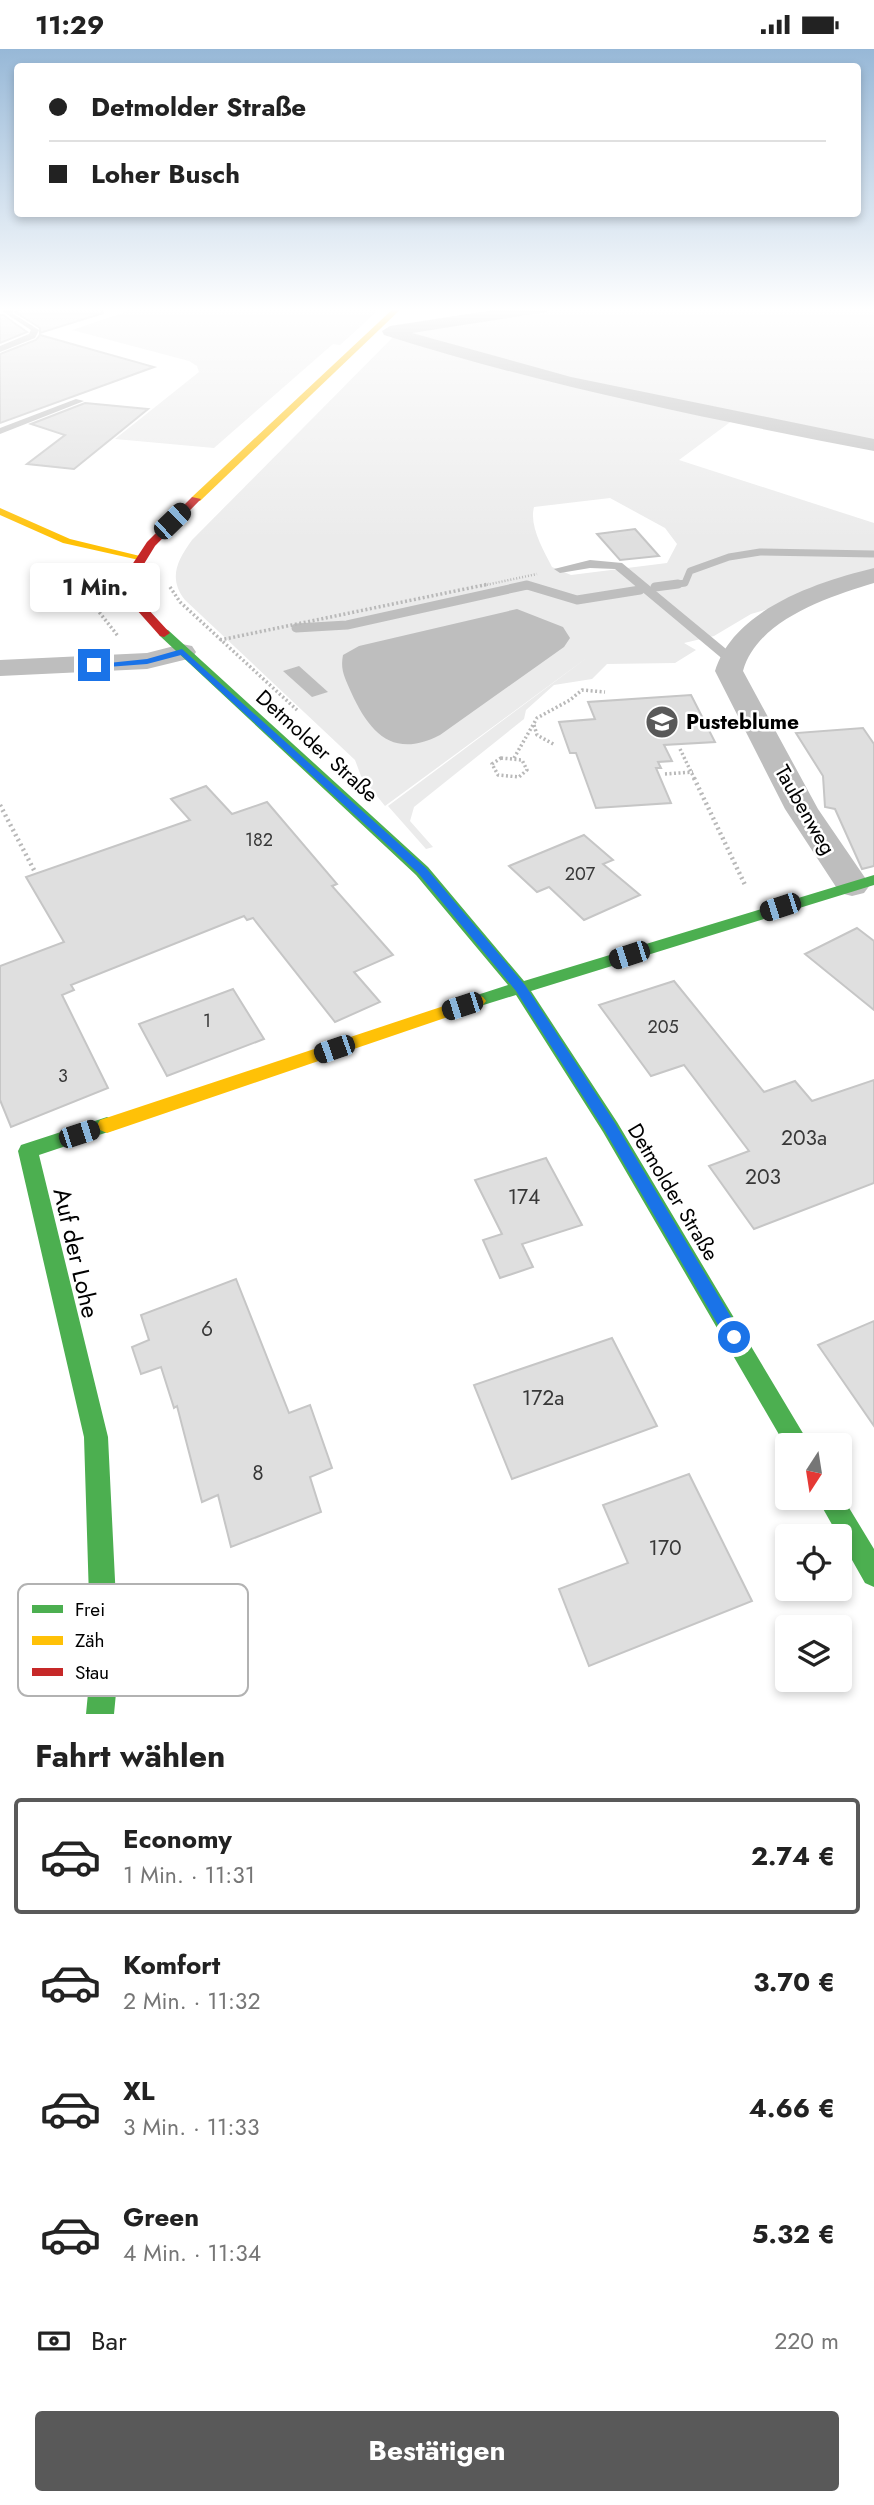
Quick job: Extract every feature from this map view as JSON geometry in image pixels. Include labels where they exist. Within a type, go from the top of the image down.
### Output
[{"type":"main road","points":[[0,511],[63,543],[104,553],[139,557],[238,457],[321,385]]},
{"type":"main road","name":"Detmolder Straße","points":[[139,557],[130,577],[142,610],[182,652],[422,871],[520,988],[610,1127],[791,1433]]},
{"type":"main road","points":[[520,988],[863,882]]},
{"type":"main road","name":"Auf der Lohe","points":[[102,1584],[96,1437],[28,1151],[520,988]]},
{"type":"main road","points":[[836,1510],[874,1574]]},
{"type":"main road","name":"Auf der Lohe","points":[[100,1714],[102,1696]]},
{"type":"street","points":[[576,385],[874,445]]},
{"type":"street","points":[[730,658],[750,632],[838,585],[874,575]]},
{"type":"street","points":[[0,668],[147,661],[182,652]]},
{"type":"street","name":"Taubenweg","points":[[730,658],[729,671],[836,865],[863,882]]},
{"type":"lane","points":[[0,431],[79,401]]},
{"type":"lane","points":[[561,569],[590,564],[618,566],[730,658]]},
{"type":"path","points":[[57,561],[75,579],[125,646],[147,661]]},
{"type":"path","points":[[182,652],[276,627],[561,569]]},
{"type":"path","points":[[514,758],[519,743],[537,716],[567,705],[582,690],[605,692]]},
{"type":"path","points":[[533,724],[537,735],[555,745]]},
{"type":"path","points":[[680,748],[758,913]]},
{"type":"path","points":[[514,758],[527,766],[527,771],[519,777],[498,775],[492,768],[495,761],[514,758]]},
{"type":"path","points":[[665,774],[692,772]]},
{"type":"path","points":[[0,805],[35,872]]},
{"type":"shaded area","points":[[183,385],[286,385],[214,448],[115,439]]},
{"type":"shaded area","points":[[346,385],[874,385],[874,443],[737,417],[679,460],[874,523],[874,579],[751,614],[714,636],[684,643],[696,650],[675,663],[607,664],[592,679],[554,685],[526,710],[524,719],[414,807],[410,821],[433,847],[426,849],[388,806],[592,654],[385,806],[361,776],[355,760],[185,600],[177,584],[176,570],[192,540]],"holes":[[[610,498],[665,528],[677,544],[667,563],[571,575],[552,567],[533,522],[534,507]]]},
{"type":"shaded area","points":[[517,609],[563,627],[570,638],[564,647],[440,735],[424,742],[397,743],[385,738],[366,720],[345,678],[343,655],[359,646]]},
{"type":"shaded area","points":[[299,666],[328,692],[312,697],[283,671]]},
{"type":"building","points":[[0,385],[105,385],[0,423]]},
{"type":"building","points":[[85,403],[148,409],[74,469],[27,464],[65,435],[31,424]]},
{"type":"building","points":[[635,529],[659,556],[620,560],[597,534]]},
{"type":"building","points":[[691,695],[715,742],[664,745],[672,761],[658,762],[661,768],[656,768],[671,803],[596,808],[576,753],[570,753],[559,722],[595,719],[588,702]]},
{"type":"building","points":[[863,728],[874,744],[874,866],[862,869],[835,809],[825,807],[823,776],[796,733]]},
{"type":"building","points":[[206,786],[232,814],[267,802],[337,884],[332,886],[393,955],[354,972],[380,1002],[335,1022],[253,918],[247,920],[244,916],[71,985],[74,990],[62,995],[108,1088],[11,1127],[0,1100],[0,966],[64,942],[26,877],[190,820],[171,799]]},
{"type":"building","points":[[584,835],[613,860],[603,864],[640,895],[584,920],[549,887],[537,892],[509,866]]},
{"type":"building","points":[[857,928],[874,941],[874,1010],[805,954]]},
{"type":"building","points":[[674,981],[764,1092],[795,1081],[812,1101],[874,1080],[874,1183],[754,1229],[709,1166],[749,1151],[684,1065],[651,1076],[599,1005]]},
{"type":"building","points":[[233,989],[264,1039],[167,1076],[139,1024]]},
{"type":"building","points":[[546,1158],[582,1225],[522,1244],[533,1267],[500,1278],[483,1240],[502,1234],[475,1180]]},
{"type":"building","points":[[236,1279],[289,1413],[310,1405],[332,1468],[310,1477],[321,1512],[231,1547],[218,1495],[202,1502],[177,1406],[174,1408],[161,1367],[141,1374],[132,1347],[149,1340],[141,1315]]},
{"type":"building","points":[[874,1321],[874,1426],[818,1345]]},
{"type":"building","points":[[612,1338],[657,1426],[512,1479],[474,1385]]},
{"type":"building","points":[[689,1474],[752,1601],[589,1666],[559,1589],[628,1563],[603,1505]]},
{"type":"waterway","points":[[665,586],[685,583],[690,571],[729,557],[760,552],[874,554]]},
{"type":"waterway","points":[[655,587],[678,584]]},
{"type":"waterway","points":[[296,628],[347,625],[527,585],[577,600],[640,590]]},
{"type":"waterway","points":[[524,586],[529,586]]},
{"type":"traffic: fast","points":[[164,633],[422,871],[520,988],[610,1127],[791,1433]]},
{"type":"traffic: fast","points":[[477,1001],[874,880]]},
{"type":"traffic: fast","points":[[102,1584],[96,1437],[28,1151],[107,1125]]},
{"type":"traffic: fast","points":[[836,1510],[874,1574]]},
{"type":"traffic: fast","points":[[100,1714],[102,1696]]},
{"type":"traffic: slow","points":[[196,499],[317,385]]},
{"type":"traffic: slow","points":[[0,511],[67,541],[139,557]]},
{"type":"traffic: slow","points":[[107,1125],[477,1001]]},
{"type":"traffic: jam","points":[[164,633],[142,609],[130,577],[151,544],[196,499]]},
{"type":"place","name":"Pusteblume","points":[[662,722]]},
{"type":"route","points":[[94,665],[147,661],[182,652],[291,753],[365,815],[422,871],[520,988],[610,1127],[734,1337]]}]
